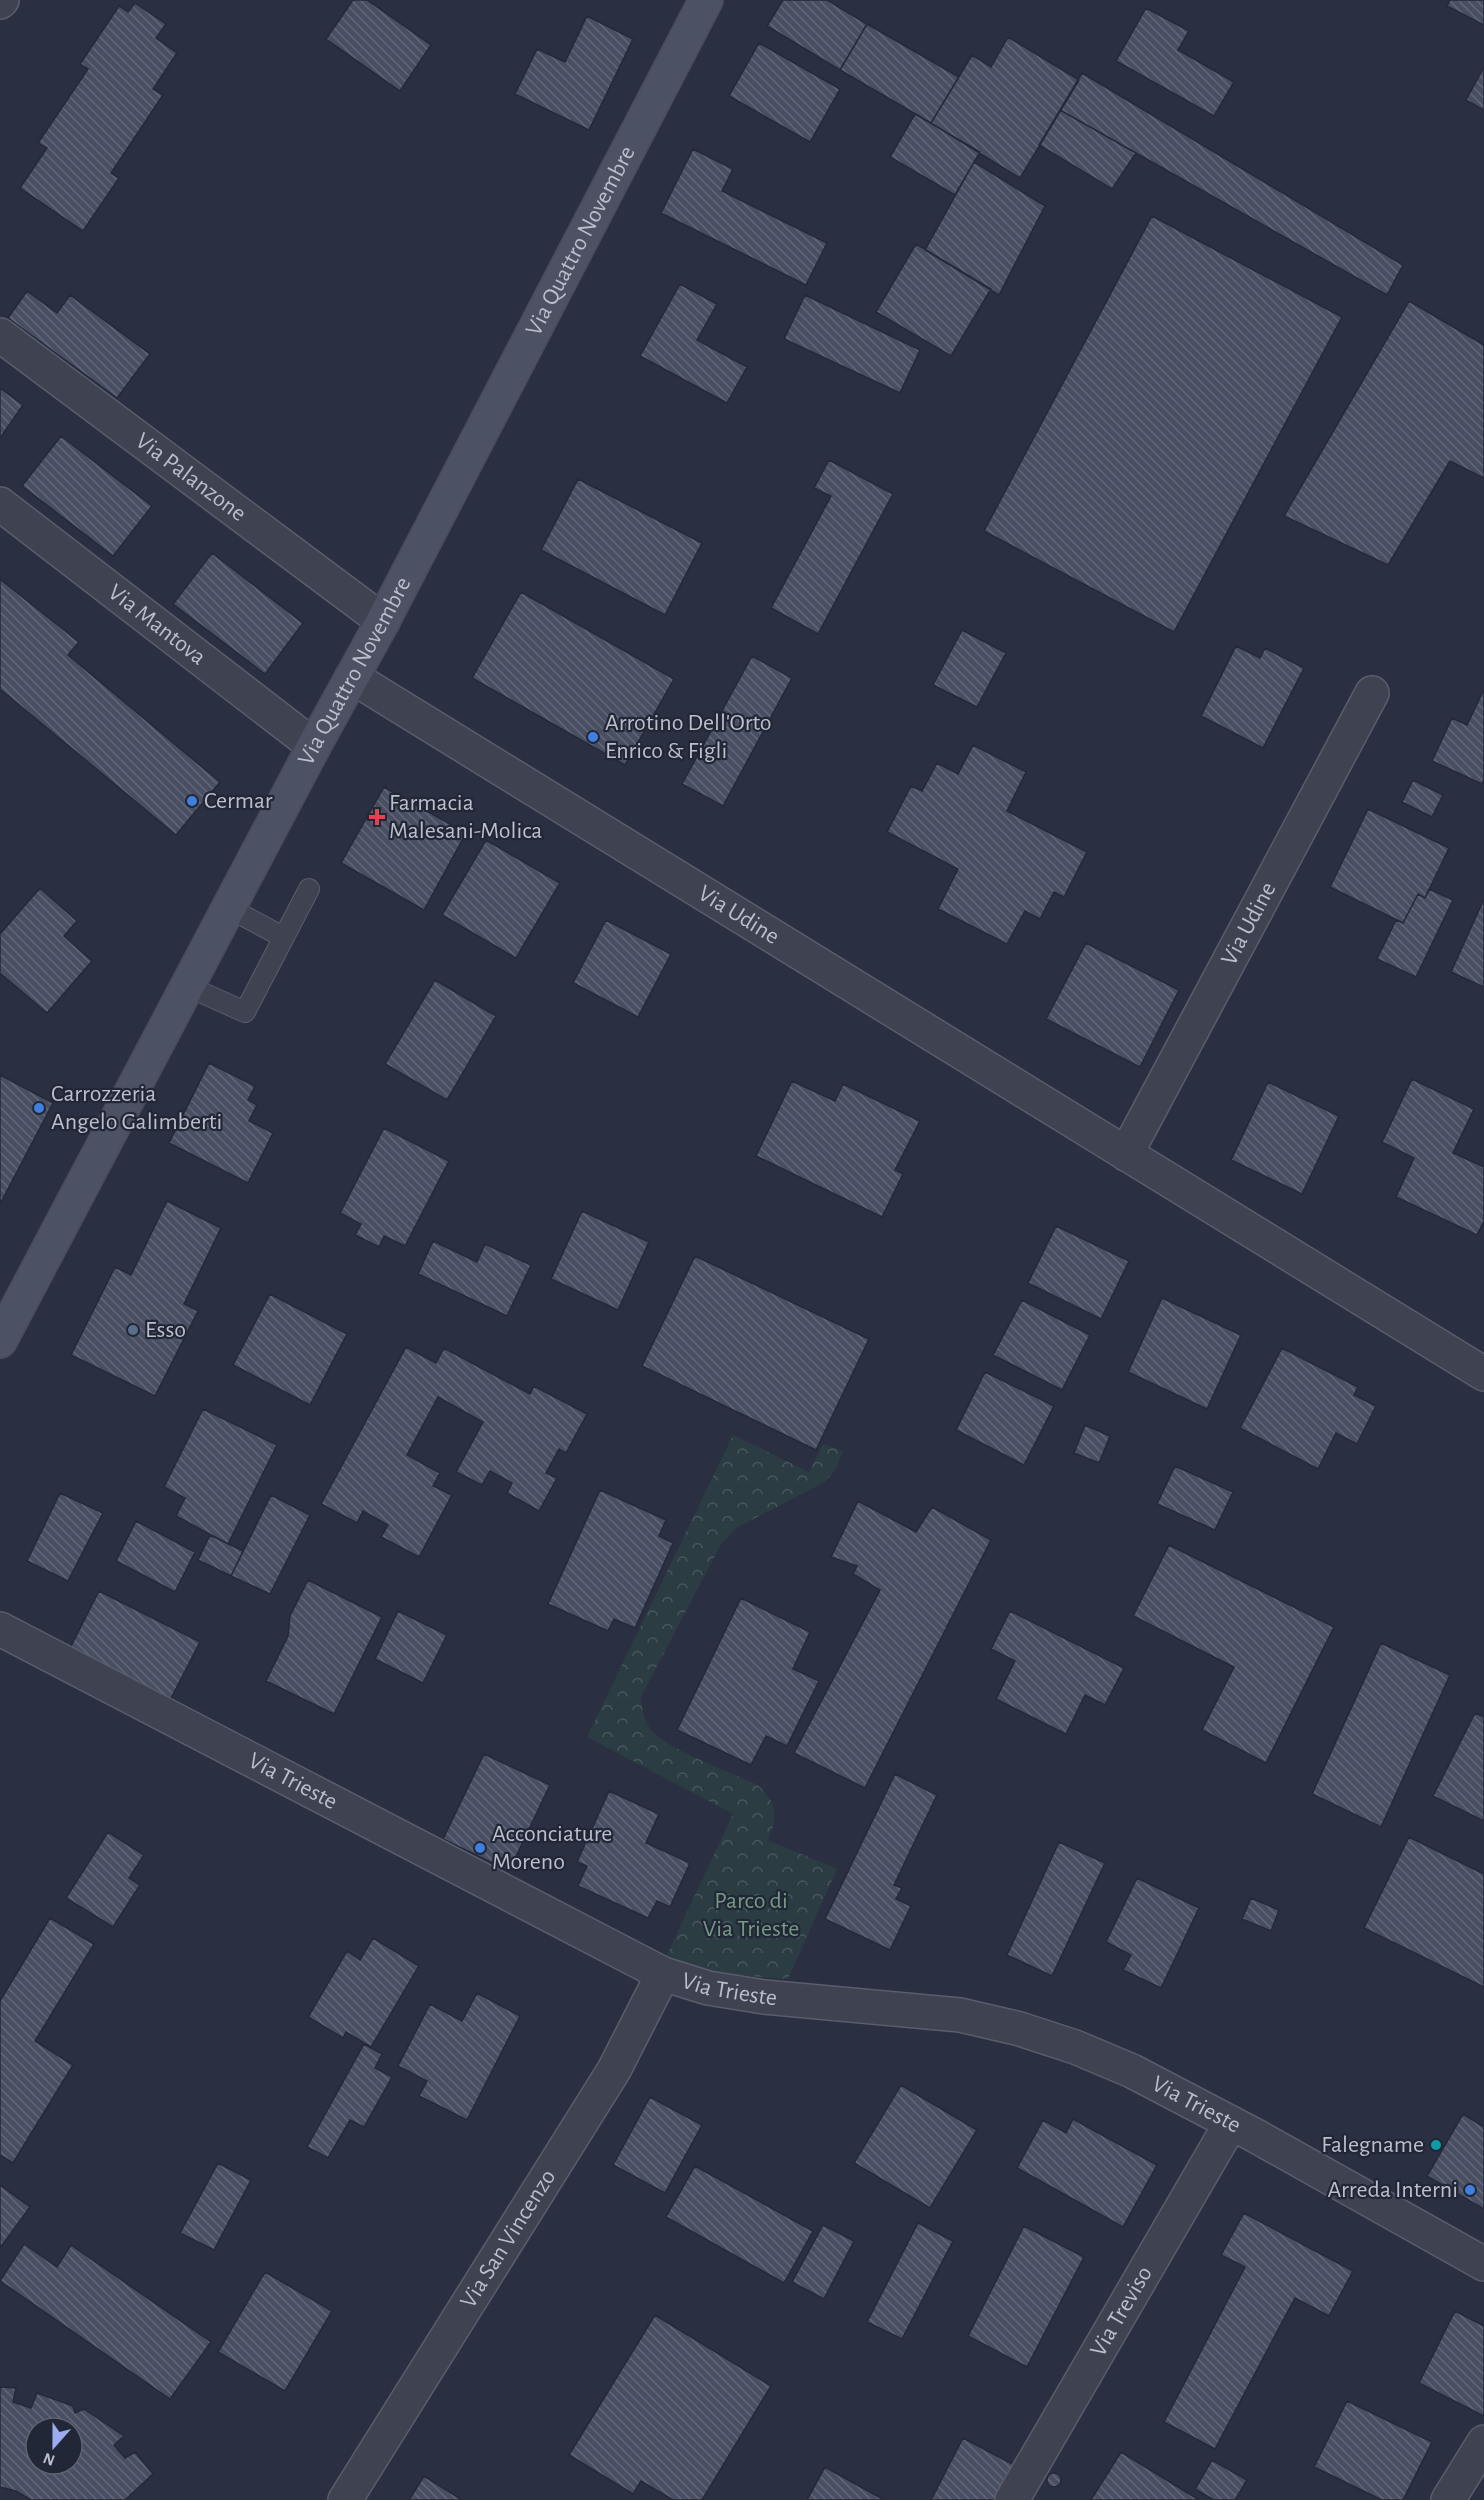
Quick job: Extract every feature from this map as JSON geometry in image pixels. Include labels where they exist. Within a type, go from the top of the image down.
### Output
[{"type":"main road","name":"Via Quattro Novembre","points":[[0,1341],[314,746],[383,621],[706,0]]},
{"type":"street","name":"Via Palanzone","points":[[0,335],[383,621]]},
{"type":"street","name":"Via Mantova","points":[[0,504],[314,746]]},
{"type":"street","name":"Via Udine","points":[[352,677],[1484,1374]]},
{"type":"street","name":"Via Udine","points":[[1126,1154],[1372,693]]},
{"type":"street","name":"Via Trieste","points":[[0,1629],[663,1974],[720,1990],[813,2002],[960,2015],[1020,2029],[1076,2047],[1132,2071],[1231,2123],[1484,2264]]},
{"type":"street","name":"Via San Vincenzo","points":[[345,2500],[614,2070],[663,1974]]},
{"type":"street","name":"Via Treviso","points":[[1012,2500],[1231,2123]]},
{"type":"street","points":[[1448,2500],[1484,2442]]},
{"type":"lane","points":[[187,986],[245,1012],[309,889]]},
{"type":"lane","points":[[229,908],[283,937]]},
{"type":"green space","name":"Parco di Via Trieste","points":[[733,1435],[809,1472],[823,1444],[843,1451],[836,1469],[825,1482],[736,1528],[721,1544],[641,1697],[641,1702],[647,1724],[661,1739],[686,1753],[758,1785],[765,1792],[773,1805],[775,1817],[768,1840],[837,1869],[788,1979],[726,1973],[665,1959],[733,1814],[587,1737]]},
{"type":"building","points":[[353,0],[367,0],[431,45],[400,91],[326,39]]},
{"type":"building","points":[[783,0],[827,0],[867,24],[840,70],[767,26]]},
{"type":"building","points":[[1450,0],[1484,0],[1484,25],[1447,6]]},
{"type":"building","points":[[135,3],[166,24],[156,38],[177,53],[153,89],[163,95],[111,173],[119,178],[83,231],[20,188],[47,148],[38,143],[88,69],[80,64],[119,6],[128,12]]},
{"type":"building","points":[[1146,8],[1189,31],[1178,50],[1234,82],[1214,116],[1116,61]]},
{"type":"building","points":[[587,16],[633,39],[589,130],[515,94],[537,49],[565,62]]},
{"type":"building","points":[[867,24],[959,77],[931,123],[840,70]]},
{"type":"building","points":[[1008,37],[1079,80],[1020,178],[931,123],[972,55],[991,67]]},
{"type":"building","points":[[759,43],[840,89],[810,142],[729,96]]},
{"type":"building","points":[[1484,67],[1484,110],[1466,100]]},
{"type":"building","points":[[1082,73],[1403,265],[1387,295],[1060,110]]},
{"type":"building","points":[[1060,110],[1136,153],[1112,189],[1039,145]]},
{"type":"building","points":[[915,114],[980,152],[955,195],[890,157]]},
{"type":"building","points":[[693,149],[733,169],[722,191],[827,243],[806,285],[661,213]]},
{"type":"building","points":[[974,162],[1045,206],[999,295],[925,250]]},
{"type":"building","points":[[1152,216],[1342,317],[1174,632],[984,531]]},
{"type":"building","points":[[916,244],[991,289],[951,356],[876,312]]},
{"type":"building","points":[[680,284],[717,304],[697,340],[747,367],[727,403],[640,356]]},
{"type":"building","points":[[27,291],[57,313],[70,295],[150,354],[117,398],[8,318]]},
{"type":"building","points":[[805,295],[920,350],[900,393],[784,339]]},
{"type":"building","points":[[1409,301],[1484,345],[1484,478],[1450,461],[1388,565],[1284,516]]},
{"type":"building","points":[[0,388],[23,405],[0,438]]},
{"type":"building","points":[[61,436],[152,506],[113,556],[22,486]]},
{"type":"building","points":[[829,460],[893,494],[818,634],[771,608],[831,496],[814,488]]},
{"type":"building","points":[[578,479],[702,543],[665,615],[541,550]]},
{"type":"building","points":[[212,553],[303,623],[265,674],[173,604]]},
{"type":"building","points":[[0,579],[79,642],[68,655],[220,782],[176,835],[0,689]]},
{"type":"building","points":[[521,592],[674,679],[625,765],[472,678]]},
{"type":"building","points":[[962,630],[1006,653],[977,707],[933,685]]},
{"type":"building","points":[[1236,646],[1260,658],[1265,648],[1304,668],[1263,748],[1201,716]]},
{"type":"building","points":[[752,656],[792,678],[723,806],[682,784]]},
{"type":"building","points":[[1484,689],[1484,779],[1482,784],[1432,761],[1452,718],[1467,725]]},
{"type":"building","points":[[973,745],[1026,772],[1007,811],[1087,852],[1064,897],[1054,892],[1040,919],[1025,911],[1007,944],[938,909],[958,869],[887,832],[911,786],[922,791],[937,763],[958,774]]},
{"type":"building","points":[[1413,780],[1443,795],[1432,817],[1402,802]]},
{"type":"building","points":[[384,787],[466,833],[424,910],[341,863]]},
{"type":"building","points":[[1368,809],[1449,848],[1425,898],[1418,894],[1403,923],[1330,887]]},
{"type":"building","points":[[486,840],[560,883],[516,958],[442,915]]},
{"type":"building","points":[[40,888],[77,921],[64,936],[92,961],[47,1013],[0,973],[0,934]]},
{"type":"building","points":[[1429,889],[1453,900],[1416,977],[1377,959],[1396,920],[1403,923],[1418,894],[1425,898]]},
{"type":"building","points":[[1484,899],[1484,987],[1451,972]]},
{"type":"building","points":[[606,920],[671,954],[638,1017],[573,983]]},
{"type":"building","points":[[1086,943],[1179,990],[1140,1067],[1046,1019]]},
{"type":"building","points":[[435,980],[496,1016],[447,1100],[385,1064]]},
{"type":"building","points":[[209,1063],[255,1086],[248,1100],[257,1105],[249,1121],[273,1133],[248,1183],[169,1143]]},
{"type":"building","points":[[0,1075],[53,1103],[0,1204]]},
{"type":"building","points":[[1412,1079],[1474,1109],[1453,1153],[1484,1167],[1484,1221],[1477,1235],[1396,1197],[1414,1158],[1382,1142]]},
{"type":"building","points":[[792,1081],[835,1101],[843,1084],[920,1121],[895,1170],[903,1174],[882,1217],[756,1156]]},
{"type":"building","points":[[1268,1082],[1339,1116],[1302,1194],[1231,1160]]},
{"type":"building","points":[[384,1128],[449,1161],[405,1246],[384,1236],[379,1247],[355,1235],[361,1224],[340,1213]]},
{"type":"building","points":[[167,1201],[221,1228],[184,1304],[198,1311],[155,1396],[71,1355],[115,1267],[131,1275]]},
{"type":"building","points":[[582,1211],[649,1242],[618,1310],[551,1279]]},
{"type":"building","points":[[1056,1226],[1129,1261],[1101,1319],[1028,1283]]},
{"type":"building","points":[[433,1241],[477,1262],[485,1244],[531,1265],[507,1316],[418,1274]]},
{"type":"building","points":[[695,1256],[869,1339],[816,1450],[642,1366]]},
{"type":"building","points":[[270,1294],[347,1334],[310,1405],[233,1365]]},
{"type":"building","points":[[1162,1298],[1241,1335],[1207,1409],[1128,1372]]},
{"type":"building","points":[[1022,1300],[1090,1335],[1062,1390],[993,1355]]},
{"type":"building","points":[[406,1347],[436,1363],[444,1348],[530,1394],[534,1386],[587,1414],[566,1453],[559,1449],[546,1473],[557,1478],[539,1511],[507,1493],[512,1483],[490,1471],[482,1485],[456,1472],[483,1422],[438,1397],[407,1455],[440,1473],[433,1486],[452,1495],[419,1557],[381,1537],[388,1525],[363,1511],[357,1523],[321,1504]]},
{"type":"building","points":[[1282,1348],[1358,1387],[1354,1395],[1376,1406],[1357,1444],[1336,1433],[1318,1469],[1240,1428]]},
{"type":"building","points":[[985,1372],[1054,1406],[1024,1465],[956,1430]]},
{"type":"building","points":[[203,1409],[277,1445],[228,1544],[176,1516],[185,1498],[164,1487]]},
{"type":"building","points":[[1085,1425],[1110,1436],[1099,1463],[1074,1453]]},
{"type":"building","points":[[1175,1466],[1233,1492],[1215,1530],[1157,1504]]},
{"type":"building","points":[[600,1490],[666,1520],[659,1536],[673,1543],[635,1628],[614,1619],[608,1631],[548,1604]]},
{"type":"building","points":[[60,1493],[103,1513],[68,1581],[27,1561]]},
{"type":"building","points":[[271,1495],[310,1515],[270,1594],[231,1576]]},
{"type":"building","points":[[858,1501],[916,1532],[932,1507],[991,1540],[865,1788],[794,1753],[880,1590],[853,1574],[857,1566],[831,1557]]},
{"type":"building","points":[[136,1521],[195,1552],[175,1592],[116,1561]]},
{"type":"building","points":[[210,1535],[243,1551],[231,1576],[198,1560]]},
{"type":"building","points":[[1169,1545],[1334,1627],[1266,1763],[1202,1730],[1234,1667],[1133,1616]]},
{"type":"building","points":[[308,1580],[382,1617],[334,1714],[266,1681],[288,1636],[290,1616]]},
{"type":"building","points":[[99,1591],[200,1642],[166,1708],[66,1656]]},
{"type":"building","points":[[741,1598],[810,1632],[793,1669],[819,1681],[787,1746],[766,1736],[751,1765],[677,1730]]},
{"type":"building","points":[[398,1611],[447,1635],[423,1683],[375,1659]]},
{"type":"building","points":[[1010,1611],[1124,1668],[1105,1705],[1085,1695],[1066,1734],[996,1699],[1015,1661],[991,1649]]},
{"type":"building","points":[[1381,1643],[1450,1675],[1381,1827],[1312,1794]]},
{"type":"building","points":[[1475,1713],[1484,1717],[1484,1821],[1433,1796]]},
{"type":"building","points":[[484,1754],[550,1785],[509,1871],[443,1839]]},
{"type":"building","points":[[895,1774],[937,1795],[894,1885],[902,1888],[896,1899],[911,1906],[890,1950],[825,1919]]},
{"type":"building","points":[[609,1791],[659,1814],[646,1843],[690,1863],[670,1907],[657,1901],[648,1918],[578,1886],[587,1866],[577,1862]]},
{"type":"building","points":[[108,1832],[144,1855],[129,1878],[140,1885],[113,1927],[66,1898]]},
{"type":"building","points":[[1409,1837],[1484,1874],[1484,1987],[1364,1928]]},
{"type":"building","points":[[1059,1842],[1105,1863],[1052,1976],[1007,1955]]},
{"type":"building","points":[[1137,1878],[1199,1908],[1161,1988],[1123,1970],[1131,1955],[1106,1942]]},
{"type":"building","points":[[1251,1898],[1279,1910],[1271,1931],[1242,1919]]},
{"type":"building","points":[[50,1918],[94,1944],[35,2041],[73,2065],[13,2163],[0,2155],[0,2001]]},
{"type":"building","points":[[373,1938],[419,1966],[371,2047],[346,2032],[343,2038],[308,2017],[347,1951],[360,1960]]},
{"type":"building","points":[[477,1993],[520,2016],[467,2120],[419,2096],[427,2081],[398,2066],[430,2004],[462,2021]]},
{"type":"building","points":[[364,2044],[382,2054],[375,2068],[392,2077],[364,2127],[350,2120],[328,2158],[307,2147]]},
{"type":"building","points":[[901,2085],[977,2130],[930,2208],[854,2163]]},
{"type":"building","points":[[650,2097],[702,2125],[665,2193],[613,2165]]},
{"type":"building","points":[[1463,2114],[1484,2127],[1484,2209],[1427,2176]]},
{"type":"building","points":[[1073,2119],[1157,2165],[1123,2227],[1017,2168],[1043,2120],[1066,2133]]},
{"type":"building","points":[[218,2163],[251,2180],[214,2250],[180,2233]]},
{"type":"building","points":[[695,2166],[813,2231],[784,2283],[666,2217]]},
{"type":"building","points":[[0,2185],[30,2207],[0,2248]]},
{"type":"building","points":[[1244,2213],[1353,2271],[1329,2316],[1295,2298],[1215,2449],[1164,2422],[1245,2267],[1221,2255]]},
{"type":"building","points":[[918,2223],[953,2241],[902,2339],[867,2322]]},
{"type":"building","points":[[823,2225],[854,2241],[824,2299],[792,2282]]},
{"type":"building","points":[[1024,2226],[1084,2257],[1027,2367],[968,2336]]},
{"type":"building","points":[[24,2244],[57,2267],[71,2245],[211,2342],[170,2399],[0,2281]]},
{"type":"building","points":[[265,2272],[332,2311],[285,2391],[218,2352]]},
{"type":"building","points":[[1455,2311],[1484,2326],[1484,2416],[1419,2383]]},
{"type":"building","points":[[655,2315],[771,2386],[702,2500],[673,2500],[641,2481],[633,2494],[569,2455]]},
{"type":"building","points":[[0,2387],[16,2388],[13,2402],[31,2408],[37,2393],[73,2406],[75,2413],[84,2409],[124,2436],[114,2445],[125,2458],[135,2452],[153,2474],[125,2500],[31,2500],[16,2491],[0,2487]]},
{"type":"building","points":[[1347,2401],[1432,2442],[1403,2500],[1382,2500],[1314,2467]]},
{"type":"building","points":[[963,2438],[1016,2466],[998,2500],[931,2500]]},
{"type":"building","points":[[1121,2452],[1199,2500],[1091,2500]]},
{"type":"building","points":[[1212,2460],[1247,2480],[1235,2500],[1214,2500],[1195,2489]]},
{"type":"building","points":[[825,2467],[884,2500],[807,2500]]},
{"type":"building","points":[[1054,2473],[1059,2475],[1061,2480],[1059,2485],[1054,2487],[1049,2485],[1047,2480],[1049,2475]]},
{"type":"building","points":[[424,2476],[462,2500],[409,2500]]},
{"type":"place","name":"Arrotino Dell'Orto Enrico & Figli","points":[[593,737]]},
{"type":"place","name":"Cermar","points":[[192,801]]},
{"type":"place","name":"Farmacia Malesani-Molica","points":[[377,817]]},
{"type":"place","name":"Carrozzeria Angelo Galimberti","points":[[39,1108]]},
{"type":"place","name":"Esso","points":[[133,1330]]},
{"type":"place","name":"Acconciature Moreno","points":[[480,1848]]},
{"type":"place","name":"Falegname","points":[[1436,2145]]},
{"type":"place","name":"Arreda Interni","points":[[1470,2190]]}]
